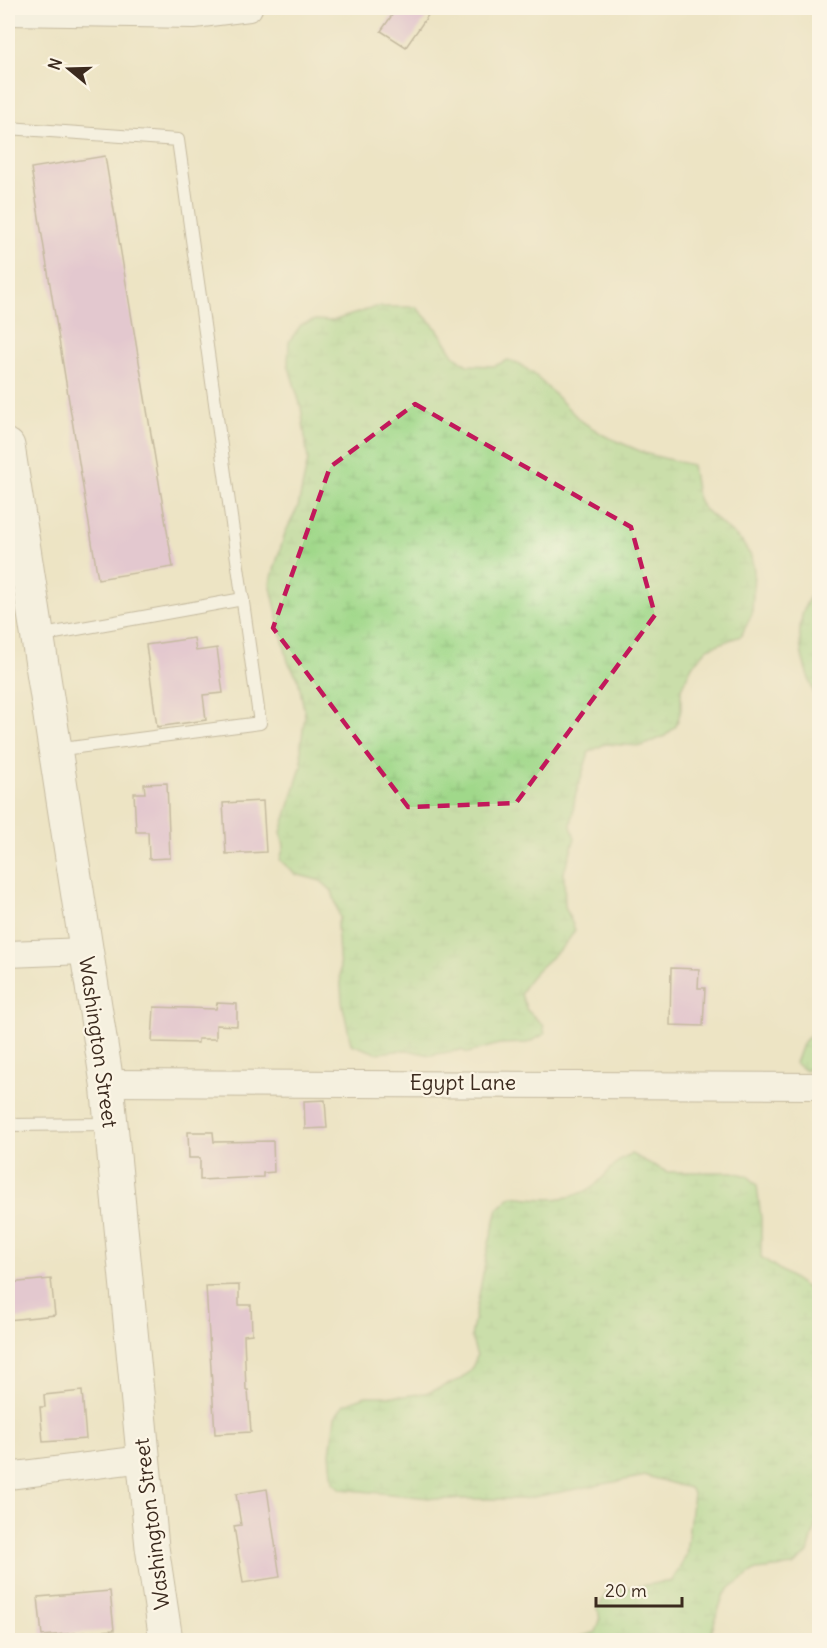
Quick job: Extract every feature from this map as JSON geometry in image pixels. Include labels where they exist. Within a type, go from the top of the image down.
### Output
[{"type":"main road","name":"Washington Street","points":[[9,459],[22,568],[37,637],[107,1083],[152,1547],[166,1641]]},
{"type":"street","points":[[8,12],[194,15],[249,8]]},
{"type":"street","points":[[8,954],[85,951]]},
{"type":"street","name":"Egypt Lane","points":[[107,1083],[819,1086]]},
{"type":"street","points":[[8,1476],[143,1459]]},
{"type":"lane","points":[[8,128],[178,140],[260,723],[54,750]]},
{"type":"lane","points":[[37,637],[243,599]]},
{"type":"lane","points":[[8,1125],[111,1124]]},
{"type":"highlighted area","points":[[415,404],[631,527],[655,615],[516,803],[408,807],[273,628],[330,467]]},
{"type":"green space","points":[[376,307],[416,307],[438,330],[454,355],[467,365],[494,366],[508,360],[518,363],[535,375],[581,421],[605,436],[647,454],[692,465],[697,496],[702,507],[742,542],[751,556],[754,570],[752,614],[741,636],[708,648],[692,666],[681,689],[681,710],[676,726],[665,736],[642,746],[605,744],[589,752],[575,797],[571,826],[575,838],[564,872],[565,906],[575,930],[562,947],[531,977],[521,994],[527,1010],[543,1025],[545,1034],[527,1043],[499,1044],[468,1053],[461,1050],[430,1055],[407,1050],[376,1053],[351,1044],[342,1002],[337,925],[340,918],[332,891],[321,881],[295,874],[280,860],[284,846],[281,832],[302,764],[301,745],[305,715],[298,678],[288,662],[270,583],[285,533],[298,507],[308,460],[301,407],[288,364],[289,342],[301,325],[315,320],[332,321]]},
{"type":"green space","points":[[819,590],[819,707],[801,651],[800,628],[804,608]]},
{"type":"green space","points":[[819,1026],[819,1065],[805,1071],[795,1063],[802,1044]]},
{"type":"green space","points":[[631,1154],[667,1172],[733,1172],[748,1176],[757,1185],[761,1219],[761,1257],[807,1288],[819,1293],[820,1510],[808,1553],[793,1566],[756,1570],[731,1587],[723,1596],[709,1640],[569,1640],[596,1632],[600,1620],[598,1609],[607,1591],[672,1581],[686,1555],[693,1493],[689,1488],[646,1476],[523,1499],[439,1499],[341,1489],[333,1482],[330,1454],[335,1417],[344,1404],[366,1396],[405,1396],[430,1392],[461,1379],[471,1370],[477,1356],[471,1337],[488,1247],[498,1209],[512,1196],[555,1199],[585,1191],[595,1185],[620,1160]]},
{"type":"building","points":[[397,8],[433,8],[406,47],[381,31]]},
{"type":"building","points":[[105,156],[173,567],[98,579],[31,168]]},
{"type":"building","points":[[194,638],[196,651],[217,648],[223,693],[203,695],[206,720],[157,727],[146,645]]},
{"type":"building","points":[[167,783],[170,858],[149,859],[148,832],[136,832],[134,793],[145,793],[144,784]]},
{"type":"building","points":[[263,801],[266,852],[226,854],[223,803]]},
{"type":"building","points":[[671,968],[699,969],[698,988],[705,988],[703,1026],[670,1025]]},
{"type":"building","points":[[217,1003],[237,1004],[237,1026],[216,1025],[216,1039],[198,1039],[198,1043],[152,1042],[154,1007],[216,1009]]},
{"type":"building","points":[[325,1100],[327,1128],[305,1129],[304,1101]]},
{"type":"building","points":[[188,1132],[213,1132],[214,1142],[273,1141],[274,1172],[263,1173],[263,1177],[200,1180],[200,1158],[189,1158]]},
{"type":"building","points":[[51,1279],[55,1315],[8,1320],[8,1283]]},
{"type":"building","points":[[239,1285],[239,1305],[251,1305],[252,1334],[244,1335],[246,1390],[248,1390],[251,1432],[215,1434],[206,1286]]},
{"type":"building","points":[[82,1391],[86,1439],[43,1442],[40,1407],[45,1407],[44,1395]]},
{"type":"building","points":[[267,1489],[280,1577],[243,1583],[234,1526],[241,1525],[236,1494]]},
{"type":"building","points":[[110,1591],[114,1630],[42,1636],[38,1597]]}]
